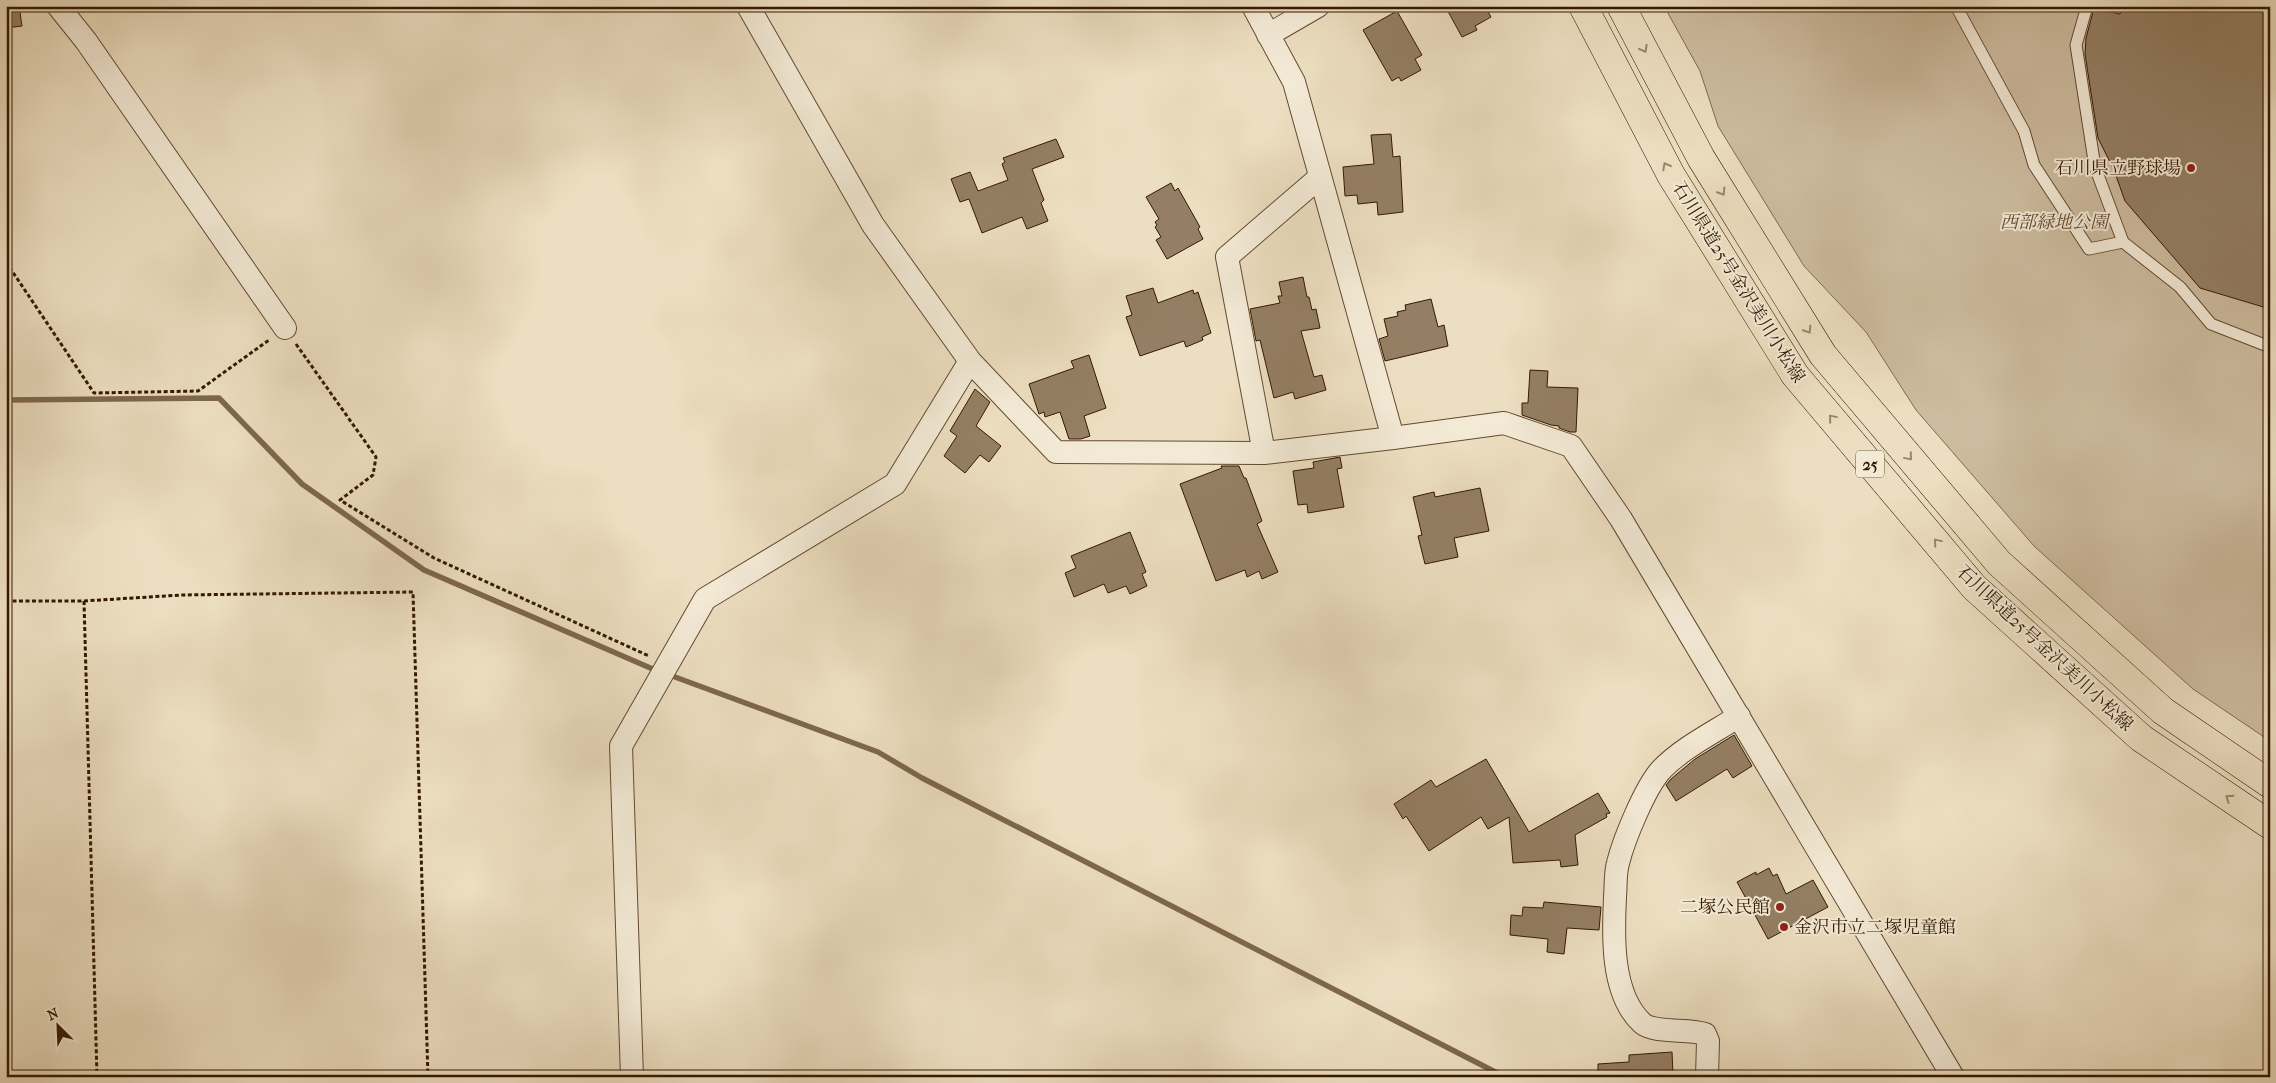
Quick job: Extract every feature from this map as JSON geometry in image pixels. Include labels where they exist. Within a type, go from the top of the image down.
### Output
[{"type":"main road","name":"石川県道25号金沢美川小松線","points":[[1583,6],[1671,175],[1795,375],[1974,587],[2142,738],[2270,825]]},
{"type":"main road","name":"石川県道25号金沢美川小松線","points":[[1621,6],[1701,158],[1823,355],[1999,563],[2163,711],[2270,784]]},
{"type":"street","points":[[58,6],[86,41],[285,328]]},
{"type":"street","points":[[748,6],[873,225],[970,360],[1056,452],[1264,452],[1393,438],[1504,422],[1571,446],[1621,519],[1953,1077]]},
{"type":"street","points":[[1253,6],[1294,82],[1393,438]]},
{"type":"street","points":[[1268,35],[1318,6]]},
{"type":"street","points":[[1264,452],[1227,257],[1320,177]]},
{"type":"street","points":[[632,1077],[621,746],[706,599],[895,484],[970,360]]},
{"type":"street","points":[[1707,1077],[1708,1041],[1704,1034],[1695,1031],[1667,1031],[1643,1025],[1629,1007],[1618,973],[1613,940],[1617,864],[1635,814],[1660,772],[1672,760],[1739,716]]},
{"type":"lane","points":[[1956,6],[2024,132],[2034,165],[2089,249],[2123,242]]},
{"type":"lane","points":[[2087,6],[2076,44],[2077,54],[2095,167],[2123,242],[2180,287],[2211,324],[2270,347]]},
{"type":"path","points":[[6,262],[94,393],[198,391],[285,328],[376,457],[373,475],[340,500],[434,558],[669,665]]},
{"type":"path","points":[[6,601],[84,600],[181,595],[413,592],[428,1077]]},
{"type":"path","points":[[84,600],[97,1077]]},
{"type":"green space","name":"西部緑地公園","points":[[1664,6],[2270,6],[2270,741],[2193,689],[2034,546],[1916,410],[1866,332],[1804,266],[1718,126],[1700,71]]},
{"type":"building","points":[[6,6],[19,6],[22,26],[6,28]]},
{"type":"building","points":[[1445,6],[1485,6],[1491,17],[1475,26],[1477,30],[1462,37]]},
{"type":"building","name":"石川県立野球場","points":[[2124,6],[2270,6],[2270,309],[2200,288],[2125,201],[2114,170],[2098,138],[2085,54],[2086,38],[2094,8],[2120,14]]},
{"type":"building","points":[[1397,11],[1422,55],[1415,59],[1421,70],[1401,81],[1399,77],[1392,81],[1363,30]]},
{"type":"building","points":[[1391,134],[1393,157],[1400,156],[1403,212],[1378,215],[1377,202],[1358,204],[1357,195],[1345,196],[1343,167],[1374,164],[1371,135]]},
{"type":"building","points":[[1056,139],[1064,157],[1032,169],[1044,200],[1041,203],[1048,221],[1027,229],[1022,217],[982,233],[969,199],[960,202],[951,179],[970,172],[978,191],[1008,180],[1002,164],[1005,162],[1003,158]]},
{"type":"building","points":[[1171,183],[1175,191],[1178,188],[1200,227],[1198,229],[1203,239],[1167,259],[1156,240],[1161,237],[1155,227],[1157,225],[1155,222],[1159,219],[1146,197]]},
{"type":"building","points":[[1303,277],[1307,297],[1309,297],[1312,310],[1316,309],[1320,328],[1301,331],[1314,377],[1322,375],[1326,390],[1295,399],[1293,392],[1274,398],[1260,340],[1256,341],[1250,309],[1280,303],[1278,296],[1282,296],[1279,282]]},
{"type":"building","points":[[1153,288],[1158,303],[1193,290],[1194,294],[1198,292],[1211,333],[1202,337],[1203,340],[1186,347],[1184,341],[1140,356],[1126,317],[1132,315],[1126,296]]},
{"type":"building","points":[[1431,299],[1438,327],[1444,325],[1448,346],[1385,361],[1379,339],[1388,336],[1384,319],[1398,316],[1397,312],[1406,310],[1405,305]]},
{"type":"building","points":[[1089,355],[1106,408],[1084,416],[1090,436],[1081,439],[1069,439],[1060,412],[1045,417],[1044,412],[1039,414],[1029,384],[1074,368],[1071,361]]},
{"type":"building","points":[[1530,370],[1548,371],[1547,387],[1578,388],[1576,432],[1570,432],[1559,428],[1559,426],[1522,415],[1522,403],[1528,403]]},
{"type":"building","points":[[975,389],[990,402],[976,426],[1001,446],[989,462],[980,455],[965,473],[944,456],[957,436],[950,431]]},
{"type":"building","points":[[1340,457],[1342,468],[1337,469],[1344,507],[1308,513],[1307,504],[1298,505],[1293,471],[1314,468],[1313,462]]},
{"type":"building","points":[[1221,466],[1239,466],[1244,478],[1246,478],[1262,521],[1257,524],[1278,572],[1262,579],[1259,571],[1247,577],[1245,570],[1216,581],[1180,484],[1222,468]]},
{"type":"building","points":[[1480,488],[1489,531],[1454,538],[1458,557],[1425,564],[1418,536],[1422,535],[1413,497],[1434,492],[1435,497]]},
{"type":"building","points":[[1130,532],[1146,572],[1142,574],[1147,586],[1130,594],[1126,586],[1108,593],[1104,584],[1074,597],[1065,573],[1076,568],[1071,556]]},
{"type":"building","points":[[1734,735],[1752,766],[1733,778],[1727,769],[1676,801],[1666,785],[1671,779],[1695,759]]},
{"type":"building","points":[[1486,759],[1529,832],[1598,793],[1610,813],[1606,814],[1607,817],[1575,835],[1578,865],[1561,867],[1560,860],[1513,863],[1509,817],[1488,829],[1481,817],[1429,851],[1406,816],[1403,819],[1394,804],[1431,780],[1436,787]]},
{"type":"building","points":[[1769,868],[1773,876],[1777,874],[1786,894],[1813,880],[1828,907],[1768,939],[1737,882],[1756,872],[1756,875]]},
{"type":"building","points":[[1544,902],[1601,907],[1599,930],[1567,928],[1564,954],[1547,952],[1548,939],[1510,935],[1511,915],[1522,916],[1523,907],[1543,908]]},
{"type":"building","points":[[1672,1052],[1673,1074],[1598,1077],[1598,1064],[1629,1062],[1629,1055]]},
{"type":"waterway","points":[[6,400],[219,398],[302,484],[424,570],[655,670]]},
{"type":"waterway","points":[[675,677],[878,752],[922,778],[1505,1077]]},
{"type":"place","name":"石川県立野球場","points":[[2191,168]]},
{"type":"place","name":"二塚公民館","points":[[1780,907]]},
{"type":"place","name":"金沢市立二塚児童館","points":[[1784,927]]}]
